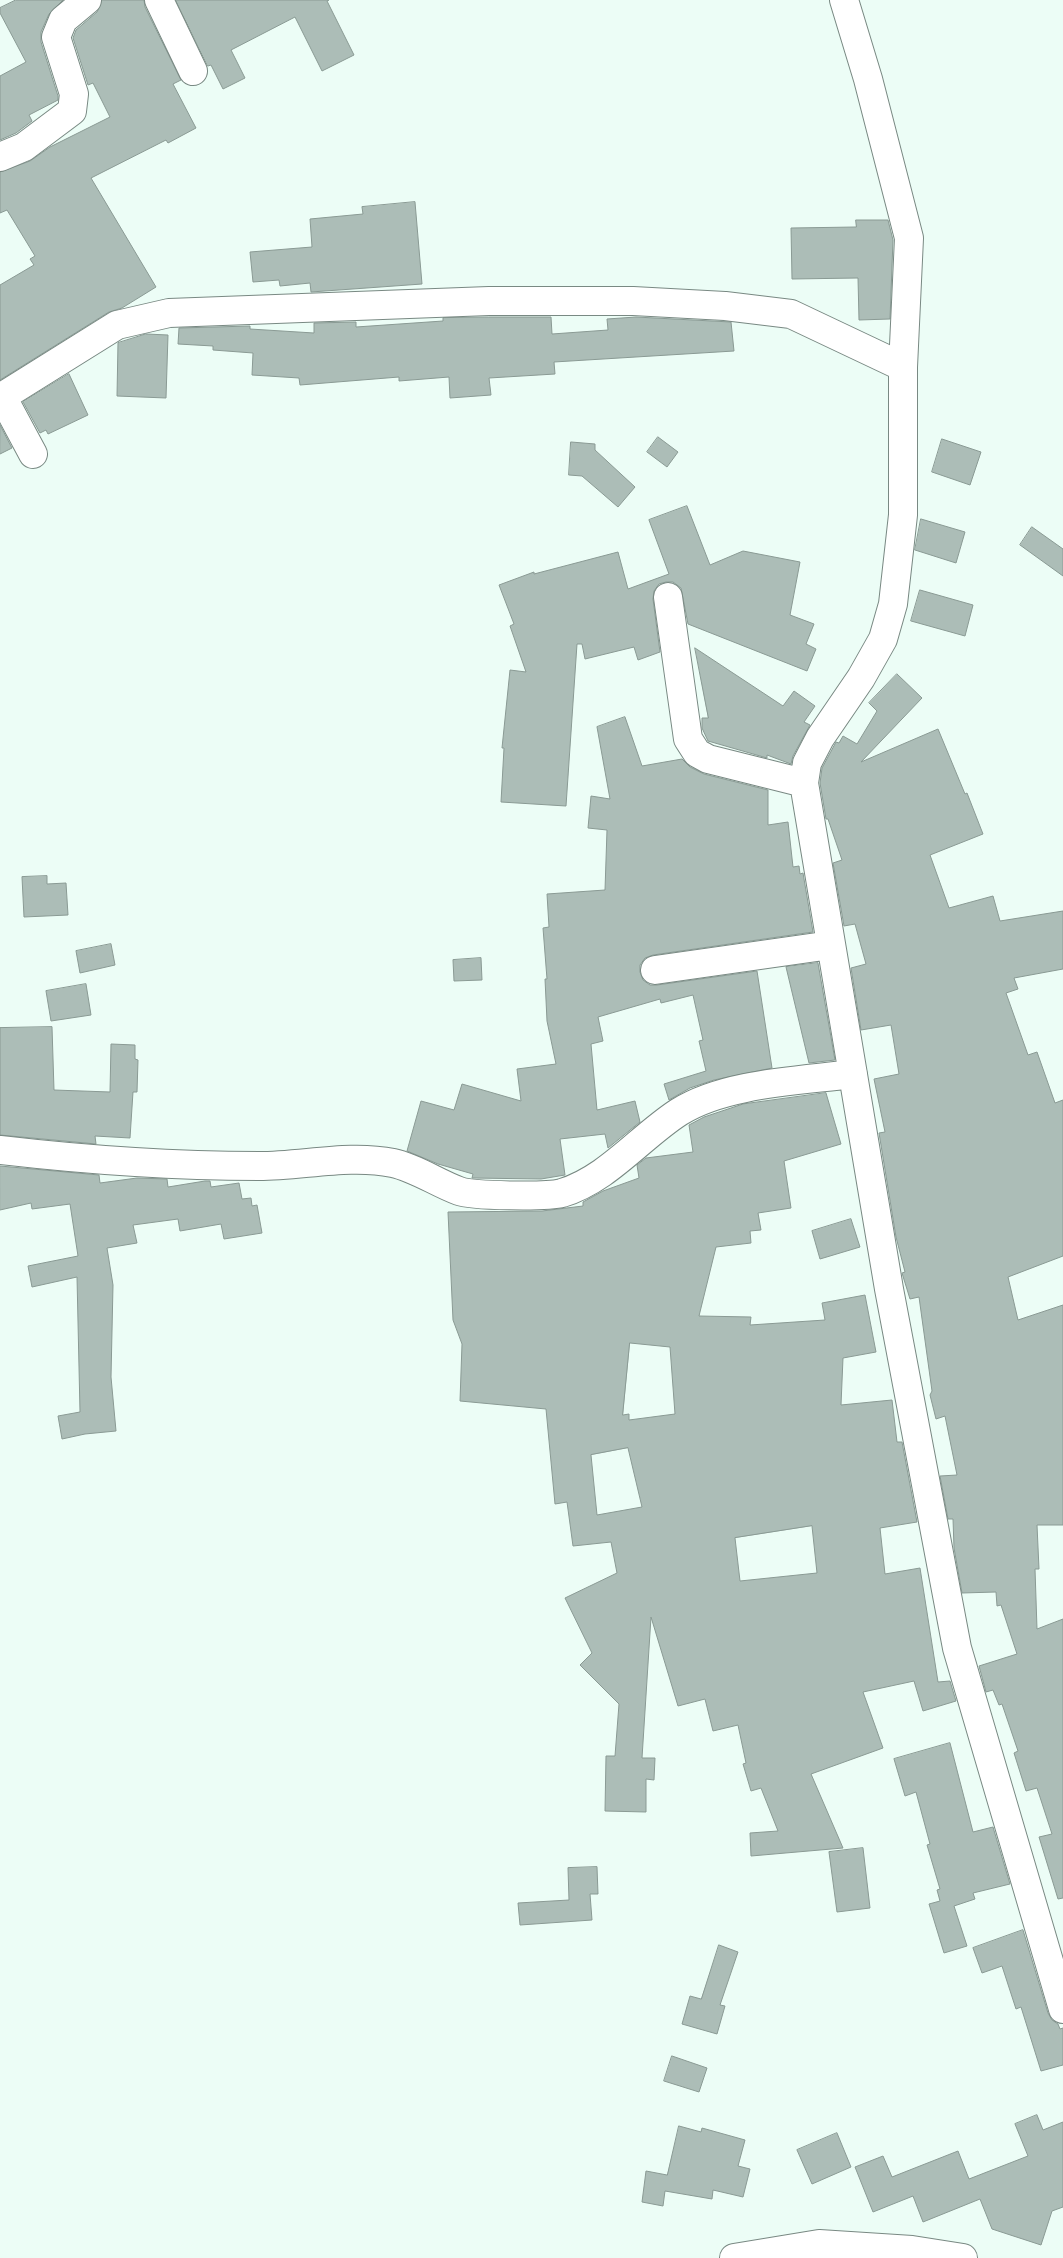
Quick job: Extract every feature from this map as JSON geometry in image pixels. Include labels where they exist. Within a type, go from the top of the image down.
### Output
[{"type":"street","points":[[0,157],[24,147],[72,110],[74,94],[56,36],[63,20],[87,0]]},
{"type":"street","points":[[159,0],[193,71]]},
{"type":"street","points":[[844,0],[868,79],[909,238],[903,367],[903,515],[893,604],[883,639],[861,678],[820,738],[807,763],[804,783],[889,1289],[957,1648],[1063,2008]]},
{"type":"street","points":[[33,454],[1,397],[117,325],[169,313],[489,300],[725,306],[791,314],[903,367]]},
{"type":"street","points":[[668,597],[688,739],[697,753],[708,759],[804,783]]},
{"type":"street","points":[[655,970],[831,945]]},
{"type":"street","points":[[0,1150],[61,1157],[176,1164],[260,1166],[367,1160],[395,1164],[462,1193],[543,1196],[561,1193],[578,1186],[603,1171],[679,1112],[696,1103],[728,1091],[853,1074]]},
{"type":"street","points":[[734,2258],[819,2244],[912,2250],[963,2258]]},
{"type":"building","points":[[16,0],[63,0],[49,14],[41,32],[41,42],[58,100],[29,115],[32,121],[16,133],[0,140],[0,76],[26,62],[0,13],[0,8]]},
{"type":"building","points":[[102,0],[144,0],[145,7],[181,80],[173,84],[196,128],[168,143],[166,140],[91,178],[156,287],[122,308],[109,312],[0,380],[0,285],[34,265],[30,259],[35,256],[7,210],[0,213],[0,172],[30,161],[50,147],[110,117],[93,83],[88,85],[73,38],[76,30],[97,12]]},
{"type":"building","points":[[176,0],[329,0],[327,1],[354,55],[322,71],[295,17],[231,50],[245,78],[223,89],[211,65],[208,66]]},
{"type":"building","points":[[415,202],[422,284],[311,292],[310,283],[280,286],[279,280],[253,282],[250,252],[312,247],[310,219],[363,214],[362,207]]},
{"type":"building","points":[[856,220],[888,220],[893,240],[890,319],[859,320],[858,278],[792,279],[791,228],[856,227]]},
{"type":"building","points":[[551,317],[552,334],[608,330],[607,319],[636,317],[731,322],[734,351],[554,362],[555,374],[489,378],[491,395],[450,398],[449,377],[399,381],[399,377],[300,385],[299,378],[252,375],[253,353],[213,350],[213,346],[178,344],[179,328],[250,326],[250,329],[314,333],[314,323],[356,322],[356,327],[443,321],[443,318]]},
{"type":"building","points":[[146,334],[168,335],[166,398],[117,396],[118,343]]},
{"type":"building","points":[[69,374],[88,415],[48,434],[46,430],[40,433],[23,402]]},
{"type":"building","points":[[0,425],[12,448],[0,454]]},
{"type":"building","points":[[658,437],[678,452],[667,467],[647,452]]},
{"type":"building","points":[[942,439],[981,452],[970,485],[932,472]]},
{"type":"building","points":[[571,442],[595,444],[595,450],[635,487],[618,507],[582,476],[569,475]]},
{"type":"building","points":[[687,506],[710,565],[743,551],[800,562],[790,615],[814,624],[806,644],[816,649],[807,671],[688,624],[681,588],[673,582],[659,584],[654,591],[653,599],[660,652],[638,660],[634,647],[585,659],[582,644],[577,644],[566,806],[501,802],[504,748],[502,748],[510,670],[526,672],[510,626],[514,624],[499,585],[534,572],[534,574],[618,552],[628,589],[669,574],[649,520]]},
{"type":"building","points":[[921,519],[965,532],[956,563],[915,550]]},
{"type":"building","points":[[1032,527],[1063,549],[1063,576],[1020,545]]},
{"type":"building","points":[[920,590],[973,605],[965,636],[911,621]]},
{"type":"building","points":[[695,648],[783,706],[794,691],[815,706],[804,722],[810,725],[793,756],[791,764],[767,755],[767,758],[708,741],[702,728],[702,718],[708,718]]},
{"type":"building","points":[[897,674],[922,698],[861,762],[938,729],[983,834],[930,855],[949,908],[993,896],[1000,921],[1063,911],[1063,969],[1014,978],[1018,989],[1006,993],[1028,1055],[1037,1052],[1055,1103],[1063,1100],[1063,1256],[1008,1277],[1018,1320],[1063,1305],[1063,1525],[1037,1525],[1039,1569],[1035,1569],[1037,1629],[1063,1619],[1063,1898],[1058,1899],[1039,1837],[1052,1834],[1037,1788],[1026,1791],[1014,1753],[1018,1751],[1002,1704],[999,1705],[993,1690],[986,1692],[979,1666],[1017,1654],[1001,1605],[997,1606],[996,1592],[962,1593],[954,1548],[953,1519],[948,1519],[940,1476],[957,1475],[945,1416],[936,1419],[930,1395],[932,1391],[919,1297],[910,1299],[902,1273],[905,1272],[896,1237],[879,1133],[885,1132],[874,1079],[899,1074],[891,1025],[861,1030],[851,968],[866,964],[855,924],[844,926],[833,863],[842,860],[828,819],[826,819],[820,783],[822,768],[836,742],[839,743],[843,736],[857,744],[877,711],[869,703]]},
{"type":"building","points":[[625,717],[642,766],[682,759],[690,767],[704,774],[768,790],[768,825],[788,822],[793,867],[799,866],[800,874],[803,873],[813,932],[653,955],[645,958],[640,965],[643,980],[650,985],[757,971],[772,1068],[714,1080],[690,1088],[669,1100],[664,1084],[706,1071],[699,1041],[703,1040],[693,995],[661,1003],[660,999],[598,1017],[603,1041],[591,1044],[597,1110],[635,1101],[640,1122],[608,1148],[605,1134],[560,1139],[565,1175],[541,1179],[472,1178],[473,1174],[438,1164],[407,1151],[421,1101],[454,1110],[462,1084],[521,1101],[517,1069],[556,1064],[547,1021],[545,979],[547,979],[543,928],[549,927],[547,894],[605,890],[607,830],[588,828],[591,796],[610,799],[597,727]]},
{"type":"building","points":[[47,876],[47,884],[66,883],[68,915],[24,917],[22,877]]},
{"type":"building","points":[[111,944],[115,965],[80,973],[76,951]]},
{"type":"building","points":[[481,958],[482,980],[454,981],[453,960]]},
{"type":"building","points":[[818,963],[835,1060],[809,1063],[786,967]]},
{"type":"building","points":[[86,984],[91,1015],[51,1021],[46,991]]},
{"type":"building","points":[[52,1027],[54,1090],[110,1092],[111,1044],[135,1045],[135,1059],[138,1060],[137,1092],[133,1092],[130,1138],[95,1136],[96,1144],[0,1135],[0,1028]]},
{"type":"building","points":[[826,1093],[841,1144],[784,1161],[791,1208],[758,1213],[761,1230],[750,1231],[751,1243],[716,1247],[699,1316],[751,1317],[750,1325],[825,1320],[822,1303],[865,1295],[876,1352],[843,1358],[841,1405],[892,1400],[897,1442],[902,1442],[917,1522],[880,1528],[885,1574],[920,1568],[938,1682],[950,1681],[956,1701],[923,1711],[914,1681],[863,1692],[883,1748],[811,1774],[843,1848],[751,1856],[750,1833],[778,1831],[761,1788],[751,1791],[743,1764],[746,1763],[738,1725],[713,1731],[705,1699],[678,1706],[651,1617],[642,1758],[655,1758],[654,1780],[646,1779],[646,1812],[605,1811],[606,1756],[615,1756],[619,1704],[580,1665],[592,1653],[565,1598],[617,1573],[611,1542],[573,1546],[567,1502],[555,1504],[546,1409],[460,1401],[462,1344],[453,1320],[448,1212],[542,1211],[583,1206],[583,1202],[603,1191],[639,1178],[637,1165],[646,1158],[693,1152],[689,1125],[704,1117],[743,1104]],"holes":[[[630,1343],[670,1347],[675,1414],[629,1420],[629,1414],[623,1415]],[[628,1448],[642,1507],[597,1515],[591,1455]],[[812,1526],[817,1573],[740,1581],[735,1538]]]},
{"type":"building","points":[[0,1166],[99,1175],[100,1183],[137,1178],[167,1179],[168,1187],[205,1181],[210,1181],[211,1187],[239,1183],[242,1199],[251,1198],[252,1206],[257,1205],[262,1233],[224,1239],[221,1224],[180,1231],[178,1219],[133,1225],[137,1243],[107,1248],[113,1285],[111,1377],[116,1431],[85,1434],[62,1439],[58,1416],[80,1412],[77,1277],[32,1287],[28,1266],[78,1256],[70,1204],[32,1209],[31,1203],[0,1210]]},
{"type":"building","points":[[851,1219],[860,1247],[820,1259],[812,1231]]},
{"type":"building","points":[[950,1743],[973,1832],[993,1827],[1010,1884],[973,1893],[975,1899],[954,1906],[967,1946],[944,1953],[929,1904],[940,1901],[937,1890],[940,1889],[927,1845],[930,1844],[916,1792],[905,1796],[894,1759]]},
{"type":"building","points":[[863,1848],[870,1908],[837,1912],[829,1852]]},
{"type":"building","points":[[597,1867],[598,1894],[590,1894],[592,1920],[520,1925],[518,1903],[569,1900],[568,1868]]},
{"type":"building","points":[[1023,1930],[1048,2013],[1060,2029],[1063,2028],[1063,2065],[1041,2071],[1021,2007],[1016,2009],[1002,1966],[982,1973],[973,1948]]},
{"type":"building","points":[[719,1945],[738,1952],[720,2005],[725,2006],[717,2034],[682,2024],[690,1996],[701,1999]]},
{"type":"building","points":[[672,2056],[707,2068],[699,2092],[664,2081]]},
{"type":"building","points":[[1037,2115],[1043,2130],[1063,2122],[1063,2207],[1052,2211],[1041,2245],[992,2229],[980,2199],[923,2222],[913,2196],[873,2212],[855,2167],[883,2156],[892,2177],[958,2151],[969,2179],[1028,2156],[1015,2124]]},
{"type":"building","points":[[679,2126],[701,2132],[702,2128],[745,2140],[738,2166],[750,2169],[743,2197],[713,2190],[712,2199],[665,2191],[663,2206],[642,2202],[646,2171],[667,2175]]},
{"type":"building","points":[[837,2133],[851,2167],[812,2184],[797,2150]]}]
